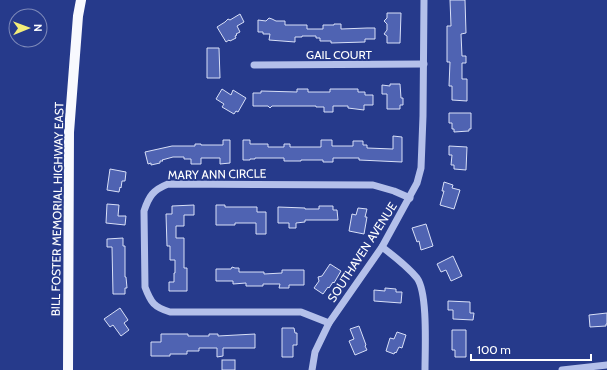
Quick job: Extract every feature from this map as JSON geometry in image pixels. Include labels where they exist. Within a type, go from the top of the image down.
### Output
[{"type":"main road","name":"BILL FOSTER MEMORIAL HIGHWAY EAST","points":[[68,370],[69,132],[78,16],[81,0]]},
{"type":"street","name":"SOUTHAVEN AVENUE","points":[[312,370],[316,352],[329,323],[382,247],[418,183],[421,168],[424,0]]},
{"type":"street","name":"GAIL COURT","points":[[254,65],[424,64]]},
{"type":"street","name":"MARY ANN CIRCLE","points":[[329,323],[301,312],[170,312],[154,305],[148,297],[145,287],[144,211],[148,200],[154,191],[168,184],[373,185],[394,191],[410,198]]},
{"type":"street","points":[[382,247],[399,260],[418,279],[424,298],[425,370]]},
{"type":"street","points":[[562,370],[607,365]]},
{"type":"building","points":[[450,0],[465,0],[466,33],[461,34],[462,56],[466,56],[466,63],[462,63],[462,79],[467,79],[467,101],[452,100],[452,86],[449,86],[450,62],[447,62],[447,26],[451,26]]},
{"type":"building","points":[[387,13],[401,13],[400,43],[387,43],[387,36],[384,34],[387,30],[387,24],[384,21],[387,18]]},
{"type":"building","points":[[240,14],[244,22],[237,26],[240,32],[236,34],[236,38],[226,42],[217,27],[228,19],[230,20]]},
{"type":"building","points":[[269,18],[276,21],[285,21],[285,25],[307,25],[307,29],[323,29],[323,25],[334,24],[341,24],[341,29],[375,28],[375,39],[365,39],[365,42],[331,43],[331,41],[320,41],[320,38],[316,38],[316,36],[302,36],[295,37],[295,42],[269,40],[270,34],[258,32],[258,20],[266,21]]},
{"type":"building","points":[[207,48],[219,48],[220,78],[207,78]]},
{"type":"building","points":[[390,84],[400,84],[403,105],[400,105],[400,109],[387,109],[387,94],[382,94],[382,85],[390,86]]},
{"type":"building","points":[[222,89],[231,95],[233,90],[246,98],[238,112],[236,111],[234,114],[222,107],[224,104],[216,99]]},
{"type":"building","points":[[297,89],[308,89],[308,92],[330,92],[330,89],[358,89],[358,92],[365,92],[365,95],[373,95],[373,105],[364,105],[364,110],[348,108],[348,106],[333,106],[333,112],[324,112],[324,107],[316,106],[272,106],[270,108],[268,106],[253,106],[253,93],[261,93],[261,91],[297,92]]},
{"type":"building","points":[[449,113],[471,113],[471,129],[469,129],[469,131],[454,132],[454,129],[452,129],[452,123],[449,123]]},
{"type":"building","points":[[393,136],[402,137],[402,162],[359,160],[359,158],[333,158],[333,162],[323,162],[323,160],[284,161],[284,158],[255,158],[243,160],[243,140],[250,140],[250,144],[268,144],[268,147],[284,147],[284,144],[290,144],[290,147],[321,147],[321,140],[332,140],[332,146],[353,146],[353,141],[363,141],[363,145],[367,145],[367,148],[393,149]]},
{"type":"building","points":[[223,140],[230,140],[230,163],[220,164],[220,158],[201,158],[201,164],[191,164],[191,159],[184,159],[184,157],[173,157],[151,165],[151,163],[148,164],[145,152],[172,146],[195,146],[195,144],[223,145]]},
{"type":"building","points":[[449,146],[467,147],[466,170],[454,169],[454,165],[451,165],[452,155],[449,155]]},
{"type":"building","points":[[110,169],[126,172],[125,181],[122,181],[119,192],[107,190]]},
{"type":"building","points":[[444,182],[453,185],[452,188],[460,190],[454,209],[440,205],[444,191],[442,191]]},
{"type":"building","points":[[107,204],[119,205],[118,216],[126,216],[125,225],[106,223]]},
{"type":"building","points":[[194,205],[194,215],[184,215],[184,226],[176,226],[176,238],[184,238],[184,268],[187,268],[187,291],[169,291],[169,282],[174,282],[175,260],[170,260],[170,246],[167,246],[166,214],[172,214],[172,206]]},
{"type":"building","points":[[216,205],[225,205],[225,207],[257,207],[257,212],[266,212],[266,234],[256,234],[256,223],[216,225]]},
{"type":"building","points":[[319,206],[333,206],[333,210],[337,210],[338,220],[305,220],[305,222],[296,223],[296,228],[289,228],[289,223],[278,223],[278,207],[319,209]]},
{"type":"building","points":[[358,208],[367,209],[364,234],[349,231],[352,214],[356,215]]},
{"type":"building","points":[[426,224],[433,246],[421,250],[419,241],[417,242],[412,228]]},
{"type":"building","points":[[123,238],[123,246],[125,246],[125,277],[127,288],[125,288],[125,294],[113,294],[112,247],[107,247],[107,239]]},
{"type":"building","points":[[453,256],[462,276],[451,281],[446,270],[441,272],[437,264]]},
{"type":"building","points":[[330,264],[341,271],[334,283],[333,282],[329,288],[328,287],[323,294],[314,288],[319,281],[318,277],[322,276]]},
{"type":"building","points":[[232,267],[239,268],[239,272],[264,272],[264,274],[282,273],[282,270],[304,270],[304,285],[289,285],[289,288],[279,288],[280,284],[246,286],[246,283],[233,284],[233,281],[216,281],[216,269],[231,269]]},
{"type":"building","points":[[385,288],[396,289],[396,292],[402,292],[401,303],[374,301],[374,290],[385,291]]},
{"type":"building","points":[[448,301],[470,302],[470,313],[474,313],[473,320],[453,319],[453,310],[448,310]]},
{"type":"building","points":[[120,308],[128,320],[124,323],[129,330],[121,336],[113,325],[110,327],[104,319]]},
{"type":"building","points":[[607,313],[606,326],[590,327],[589,315]]},
{"type":"building","points":[[359,326],[367,350],[355,355],[349,341],[354,339],[350,329]]},
{"type":"building","points":[[282,328],[294,328],[295,333],[297,333],[297,345],[293,345],[293,357],[282,357]]},
{"type":"building","points":[[452,330],[466,330],[466,357],[455,357],[455,350],[452,350]]},
{"type":"building","points":[[397,332],[406,335],[402,348],[399,347],[394,354],[386,351],[390,338],[394,339]]},
{"type":"building","points":[[161,334],[209,336],[209,334],[218,334],[218,336],[255,334],[255,348],[223,348],[223,356],[217,357],[217,348],[199,348],[199,351],[187,351],[187,354],[151,356],[151,342],[161,342]]},
{"type":"building","points":[[222,360],[235,360],[235,370],[222,370]]}]
